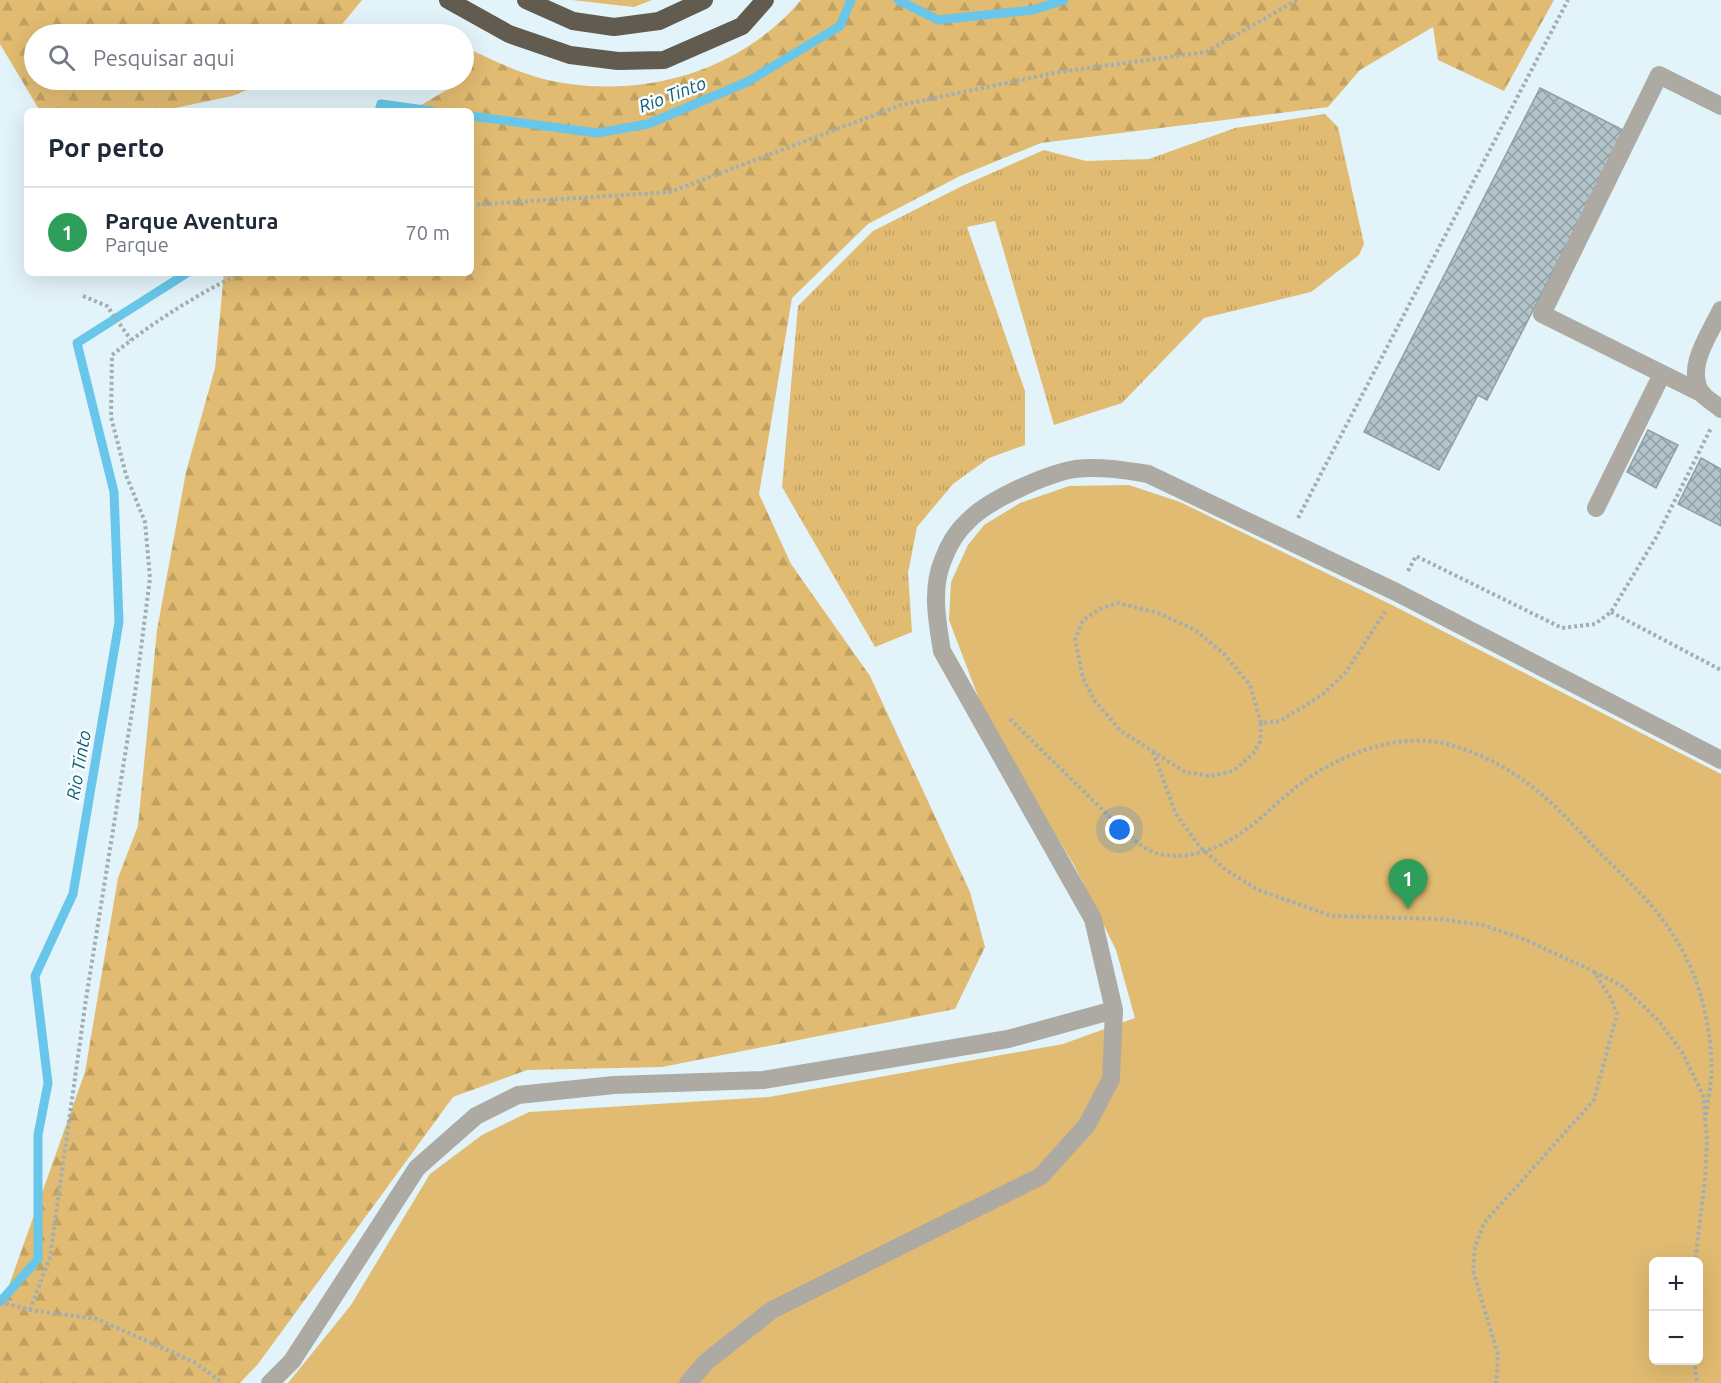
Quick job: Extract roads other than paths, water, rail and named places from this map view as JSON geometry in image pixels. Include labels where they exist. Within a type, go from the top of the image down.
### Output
[{"type":"highway","points":[[448,0],[509,34],[570,55],[618,61],[664,60],[742,26],[765,0]]},
{"type":"highway","points":[[526,0],[573,21],[614,27],[659,21],[704,0]]},
{"type":"lane","points":[[1721,106],[1659,75],[1542,314],[1702,394],[1721,409]]},
{"type":"lane","points":[[1702,394],[1696,377],[1698,358],[1721,310]]},
{"type":"lane","points":[[1596,508],[1662,374]]},
{"type":"lane","points":[[688,1383],[706,1362],[772,1310],[1041,1176],[1087,1125],[1111,1079],[1114,1010],[1092,919],[942,651],[936,588],[942,561],[955,536],[968,520],[996,501],[1035,482],[1074,470],[1112,468],[1148,474],[1396,592],[1721,760]]},
{"type":"lane","points":[[270,1383],[292,1361],[417,1168],[476,1116],[518,1095],[614,1085],[763,1080],[1008,1039],[1114,1010]]},
{"type":"waterway","name":"Rio Tinto","points":[[474,116],[597,133],[648,124],[747,82],[840,26],[851,0]]},
{"type":"waterway","name":"Rio Tinto","points":[[898,0],[938,20],[1033,10],[1064,0]]},
{"type":"waterway","name":"Rio Tinto","points":[[380,108],[381,104],[410,108]]},
{"type":"waterway","name":"Rio Tinto","points":[[0,1302],[38,1259],[38,1135],[48,1083],[35,976],[73,894],[119,622],[114,492],[77,343],[182,276]]},
{"type":"place","name":"Parque Aventura","points":[[1408,909]]}]
